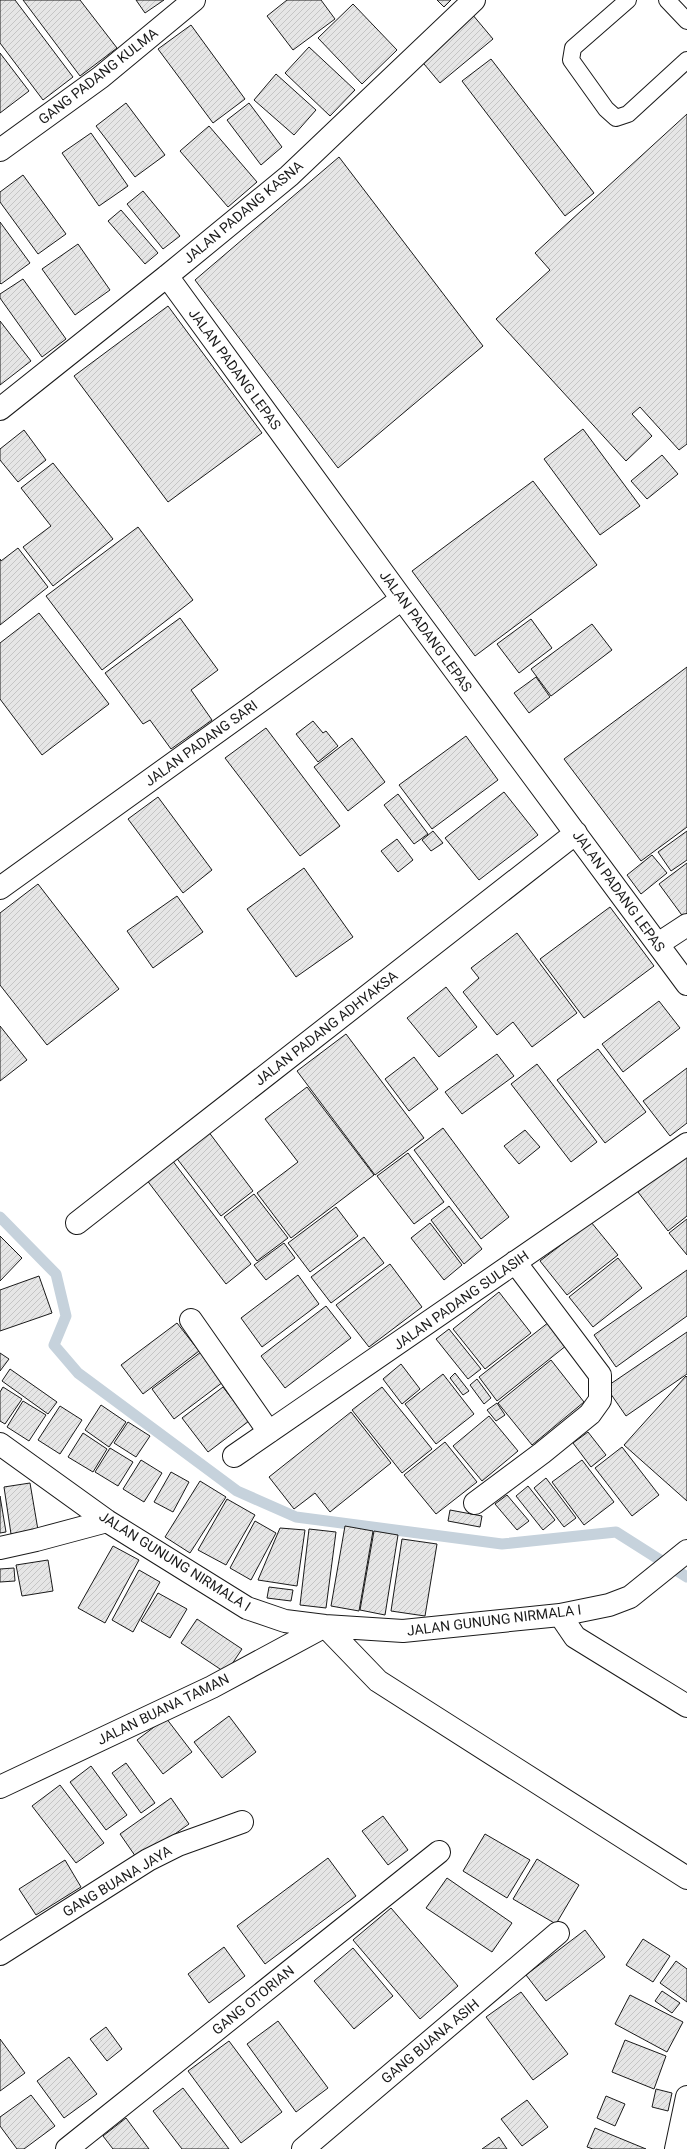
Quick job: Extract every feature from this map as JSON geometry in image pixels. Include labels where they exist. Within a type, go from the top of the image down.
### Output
[{"type":"street","name":"GANG PADANG KULMA","points":[[0,150],[101,77],[194,0]]},
{"type":"street","name":"JALAN PADANG KASNA","points":[[0,409],[167,276],[289,176],[474,0]]},
{"type":"street","name":"JALAN PADANG LEPAS","points":[[167,276],[402,599],[687,984]]},
{"type":"street","name":"JALAN PADANG SARI","points":[[0,888],[402,599]]},
{"type":"street","name":"JALAN PADANG ADHYAKSA","points":[[77,1223],[576,833]]},
{"type":"street","points":[[658,944],[687,924]]},
{"type":"street","name":"JALAN PADANG SULASIH","points":[[234,1456],[687,1144]]},
{"type":"street","points":[[475,1502],[548,1448],[590,1414],[600,1400],[600,1375],[515,1262]]},
{"type":"street","points":[[191,1320],[269,1432]]},
{"type":"street","name":"JALAN GUNUNG NIRMALA I","points":[[0,1444],[107,1520],[247,1608],[285,1621],[325,1626],[403,1631],[560,1615],[609,1605],[630,1597],[684,1555]]},
{"type":"street","points":[[0,1548],[36,1540],[107,1520]]},
{"type":"street","points":[[560,1615],[576,1637],[687,1706]]},
{"type":"street","points":[[325,1626],[378,1681],[687,1878]]},
{"type":"street","name":"JALAN BUANA TAMAN","points":[[0,1787],[212,1687],[325,1626]]},
{"type":"street","name":"GANG BUANA JAYA","points":[[0,1954],[148,1860],[178,1846],[242,1822]]},
{"type":"street","name":"GANG OTORIAN","points":[[67,2149],[439,1852]]},
{"type":"street","name":"GANG BUANA ASIH","points":[[303,2149],[558,1933]]},
{"type":"street","points":[[676,2149],[687,2097]]},
{"type":"lane","points":[[628,0],[573,48],[571,55],[571,60],[606,109],[616,118],[628,114],[687,60]]},
{"type":"lane","points":[[667,0],[687,21]]},
{"type":"building","points":[[0,0],[15,0],[73,77],[43,100],[0,43]]},
{"type":"building","points":[[23,0],[80,0],[117,48],[80,76]]},
{"type":"building","points":[[136,0],[164,0],[145,13]]},
{"type":"building","points":[[287,0],[321,0],[335,19],[293,50],[267,16]]},
{"type":"building","points":[[437,0],[451,0],[444,7]]},
{"type":"building","points":[[353,4],[397,50],[362,84],[318,38]]},
{"type":"building","points":[[472,14],[493,39],[440,83],[419,58]]},
{"type":"building","points":[[191,25],[245,99],[213,123],[158,49]]},
{"type":"building","points":[[309,47],[355,90],[330,116],[285,73]]},
{"type":"building","points":[[0,53],[29,91],[0,113]]},
{"type":"building","points":[[491,59],[594,193],[565,216],[462,81]]},
{"type":"building","points":[[276,74],[316,110],[294,135],[254,100]]},
{"type":"building","points":[[126,103],[165,155],[135,177],[96,126]]},
{"type":"building","points":[[249,103],[282,147],[261,165],[227,120]]},
{"type":"building","points":[[687,114],[687,444],[679,450],[640,407],[632,414],[652,436],[626,461],[496,319],[550,270],[535,253]]},
{"type":"building","points":[[209,126],[257,182],[228,207],[180,151]]},
{"type":"building","points":[[91,133],[128,186],[99,206],[62,153]]},
{"type":"building","points":[[339,157],[483,346],[338,468],[195,280]]},
{"type":"building","points":[[23,175],[66,234],[38,254],[0,202],[0,192]]},
{"type":"building","points":[[143,191],[180,236],[163,249],[127,204]]},
{"type":"building","points":[[121,210],[158,253],[145,264],[108,221]]},
{"type":"building","points":[[0,222],[30,263],[1,284],[0,283]]},
{"type":"building","points":[[78,244],[110,290],[75,315],[42,269]]},
{"type":"building","points":[[23,279],[66,339],[42,357],[0,298],[0,294]]},
{"type":"building","points":[[168,306],[262,433],[168,502],[74,376]]},
{"type":"building","points":[[0,321],[31,361],[0,385]]},
{"type":"building","points":[[583,429],[640,506],[600,535],[544,459]]},
{"type":"building","points":[[24,430],[46,460],[18,482],[0,460],[0,449]]},
{"type":"building","points":[[662,455],[678,474],[647,499],[631,481]]},
{"type":"building","points":[[53,463],[113,539],[53,586],[23,547],[51,526],[21,488]]},
{"type":"building","points":[[533,481],[597,565],[475,656],[412,571]]},
{"type":"building","points":[[138,527],[193,600],[102,670],[46,596]]},
{"type":"building","points":[[18,548],[48,587],[0,625],[0,559],[1,561]]},
{"type":"building","points":[[39,613],[109,704],[42,755],[0,699],[0,643]]},
{"type":"building","points":[[180,618],[218,670],[191,690],[212,720],[171,749],[150,720],[143,724],[105,673]]},
{"type":"building","points":[[531,619],[552,648],[519,673],[497,644]]},
{"type":"building","points":[[592,624],[612,650],[551,696],[531,669]]},
{"type":"building","points":[[687,667],[687,827],[641,861],[564,759]]},
{"type":"building","points":[[536,677],[550,697],[529,713],[514,693]]},
{"type":"building","points":[[313,721],[323,733],[326,731],[338,746],[318,762],[296,734]]},
{"type":"building","points":[[266,728],[340,826],[300,856],[225,758]]},
{"type":"building","points":[[466,736],[498,780],[432,829],[399,785]]},
{"type":"building","points":[[352,738],[385,782],[348,811],[314,767]]},
{"type":"building","points":[[504,792],[538,835],[479,880],[445,838]]},
{"type":"building","points":[[398,794],[428,834],[414,844],[384,805]]},
{"type":"building","points":[[158,797],[212,870],[183,893],[128,819]]},
{"type":"building","points":[[433,831],[443,843],[431,851],[422,840]]},
{"type":"building","points":[[687,831],[687,860],[671,871],[658,852]]},
{"type":"building","points":[[397,839],[413,860],[398,872],[381,851]]},
{"type":"building","points":[[652,855],[667,873],[641,894],[627,875]]},
{"type":"building","points":[[687,863],[687,915],[684,918],[659,884]]},
{"type":"building","points":[[304,868],[353,937],[296,977],[247,909]]},
{"type":"building","points":[[38,884],[119,989],[47,1045],[0,985],[0,913]]},
{"type":"building","points":[[177,896],[203,932],[153,968],[127,931]]},
{"type":"building","points":[[610,907],[654,966],[584,1018],[540,959]]},
{"type":"building","points":[[517,933],[577,1013],[532,1047],[513,1022],[497,1035],[463,992],[479,978],[471,968]]},
{"type":"building","points":[[446,987],[477,1027],[439,1057],[407,1018]]},
{"type":"building","points":[[659,1001],[680,1028],[623,1072],[602,1044]]},
{"type":"building","points":[[0,1026],[27,1060],[0,1081]]},
{"type":"building","points":[[346,1034],[424,1138],[375,1175],[297,1071]]},
{"type":"building","points":[[598,1049],[646,1112],[605,1143],[557,1080]]},
{"type":"building","points":[[497,1054],[514,1076],[462,1114],[445,1092]]},
{"type":"building","points":[[414,1057],[438,1089],[409,1111],[385,1079]]},
{"type":"building","points":[[537,1064],[597,1142],[571,1162],[511,1084]]},
{"type":"building","points":[[687,1068],[687,1123],[670,1136],[643,1101]]},
{"type":"building","points":[[307,1087],[374,1175],[291,1238],[257,1193],[298,1162],[265,1119]]},
{"type":"building","points":[[443,1128],[509,1217],[481,1239],[414,1150]]},
{"type":"building","points":[[525,1130],[540,1147],[519,1164],[504,1146]]},
{"type":"building","points":[[208,1131],[253,1191],[221,1216],[175,1156]]},
{"type":"building","points":[[408,1153],[444,1202],[414,1224],[377,1176]]},
{"type":"building","points":[[687,1153],[687,1216],[668,1231],[638,1192]]},
{"type":"building","points":[[172,1160],[251,1264],[226,1284],[146,1179]]},
{"type":"building","points":[[254,1194],[288,1238],[257,1261],[224,1217]]},
{"type":"building","points":[[449,1206],[482,1249],[464,1264],[431,1220]]},
{"type":"building","points":[[336,1207],[358,1236],[310,1272],[288,1243]]},
{"type":"building","points":[[687,1219],[687,1255],[669,1233]]},
{"type":"building","points":[[591,1222],[618,1255],[567,1295],[540,1261]]},
{"type":"building","points":[[430,1223],[462,1265],[444,1280],[411,1238]]},
{"type":"building","points":[[0,1236],[22,1258],[0,1281]]},
{"type":"building","points":[[364,1237],[384,1263],[331,1303],[311,1277]]},
{"type":"building","points":[[284,1243],[295,1258],[266,1280],[254,1265]]},
{"type":"building","points":[[618,1258],[642,1288],[593,1327],[569,1297]]},
{"type":"building","points":[[390,1264],[422,1307],[369,1347],[336,1305]]},
{"type":"building","points":[[687,1270],[687,1316],[616,1367],[594,1335]]},
{"type":"building","points":[[298,1275],[319,1304],[262,1347],[241,1318]]},
{"type":"building","points":[[39,1276],[52,1313],[0,1331],[0,1290]]},
{"type":"building","points":[[499,1292],[531,1333],[485,1369],[453,1329]]},
{"type":"building","points":[[326,1306],[351,1338],[285,1388],[261,1356]]},
{"type":"building","points":[[549,1322],[567,1345],[497,1401],[479,1377]]},
{"type":"building","points":[[177,1323],[199,1351],[143,1394],[121,1365]]},
{"type":"building","points":[[449,1329],[481,1369],[468,1379],[436,1339]]},
{"type":"building","points":[[687,1332],[687,1374],[626,1416],[606,1387]]},
{"type":"building","points":[[201,1352],[223,1382],[174,1419],[152,1389]]},
{"type":"building","points":[[0,1353],[9,1359],[0,1371]]},
{"type":"building","points":[[551,1360],[584,1402],[532,1445],[498,1403]]},
{"type":"building","points":[[401,1364],[420,1389],[402,1404],[383,1379]]},
{"type":"building","points":[[10,1369],[57,1402],[48,1414],[2,1381]]},
{"type":"building","points":[[455,1373],[469,1391],[463,1395],[450,1378]]},
{"type":"building","points":[[443,1374],[474,1414],[436,1444],[405,1404]]},
{"type":"building","points":[[686,1376],[687,1377],[687,1501],[624,1445]]},
{"type":"building","points":[[477,1379],[491,1398],[484,1404],[470,1385]]},
{"type":"building","points":[[3,1387],[22,1399],[5,1424],[0,1421],[0,1392]]},
{"type":"building","points":[[223,1387],[249,1421],[208,1452],[182,1418]]},
{"type":"building","points":[[382,1387],[432,1449],[402,1473],[352,1410]]},
{"type":"building","points":[[23,1401],[46,1415],[29,1441],[7,1427]]},
{"type":"building","points":[[497,1403],[505,1415],[496,1421],[487,1410]]},
{"type":"building","points":[[101,1405],[126,1422],[109,1447],[85,1430]]},
{"type":"building","points":[[60,1406],[82,1420],[60,1454],[38,1440]]},
{"type":"building","points":[[351,1412],[391,1463],[330,1512],[315,1493],[294,1509],[269,1477]]},
{"type":"building","points":[[489,1416],[518,1451],[482,1481],[453,1446]]},
{"type":"building","points":[[128,1422],[150,1436],[136,1457],[114,1443]]},
{"type":"building","points":[[588,1432],[606,1455],[591,1467],[573,1443]]},
{"type":"building","points":[[83,1433],[107,1449],[93,1472],[68,1457]]},
{"type":"building","points":[[445,1442],[477,1482],[436,1514],[404,1475]]},
{"type":"building","points":[[622,1447],[659,1495],[632,1516],[595,1468]]},
{"type":"building","points":[[110,1448],[133,1462],[118,1486],[95,1472]]},
{"type":"building","points":[[141,1460],[162,1473],[144,1502],[123,1489]]},
{"type":"building","points":[[582,1460],[614,1502],[584,1525],[552,1482]]},
{"type":"building","points":[[171,1472],[189,1482],[173,1512],[154,1502]]},
{"type":"building","points":[[546,1478],[576,1518],[564,1527],[534,1488]]},
{"type":"building","points":[[200,1481],[226,1497],[190,1553],[165,1537]]},
{"type":"building","points":[[30,1483],[38,1530],[11,1534],[4,1487]]},
{"type":"building","points":[[528,1486],[555,1520],[543,1530],[516,1496]]},
{"type":"building","points":[[507,1495],[529,1521],[517,1530],[495,1504]]},
{"type":"building","points":[[0,1496],[6,1532],[0,1533]]},
{"type":"building","points":[[227,1499],[255,1515],[226,1565],[198,1550]]},
{"type":"building","points":[[450,1510],[482,1516],[480,1527],[448,1521]]},
{"type":"building","points":[[255,1521],[276,1533],[251,1580],[230,1568]]},
{"type":"building","points":[[345,1526],[373,1531],[359,1611],[331,1606]]},
{"type":"building","points":[[280,1528],[305,1530],[297,1586],[258,1580]]},
{"type":"building","points":[[309,1529],[336,1532],[326,1608],[300,1605]]},
{"type":"building","points":[[374,1531],[398,1535],[385,1615],[360,1610]]},
{"type":"building","points":[[402,1539],[437,1544],[425,1616],[391,1611]]},
{"type":"building","points":[[113,1546],[139,1560],[105,1623],[78,1608]]},
{"type":"building","points":[[48,1560],[53,1591],[22,1596],[16,1565]]},
{"type":"building","points":[[14,1568],[15,1581],[0,1582],[0,1569]]},
{"type":"building","points":[[139,1570],[160,1582],[133,1632],[112,1620]]},
{"type":"building","points":[[269,1587],[293,1590],[291,1601],[267,1598]]},
{"type":"building","points":[[158,1593],[187,1609],[170,1638],[141,1621]]},
{"type":"building","points":[[197,1619],[242,1649],[226,1673],[181,1643]]},
{"type":"building","points":[[229,1716],[256,1752],[222,1778],[194,1742]]},
{"type":"building","points":[[166,1718],[192,1752],[163,1774],[137,1740]]},
{"type":"building","points":[[126,1763],[155,1803],[141,1813],[112,1773]]},
{"type":"building","points":[[91,1766],[127,1815],[106,1830],[70,1782]]},
{"type":"building","points":[[60,1785],[104,1843],[76,1863],[32,1806]]},
{"type":"building","points":[[171,1798],[189,1824],[138,1860],[120,1834]]},
{"type":"building","points":[[383,1816],[408,1850],[388,1865],[362,1831]]},
{"type":"building","points":[[485,1834],[530,1860],[507,1898],[463,1871]]},
{"type":"building","points":[[328,1858],[356,1896],[265,1964],[237,1926]]},
{"type":"building","points":[[537,1859],[579,1885],[556,1924],[513,1899]]},
{"type":"building","points":[[65,1860],[81,1887],[36,1915],[19,1889]]},
{"type":"building","points":[[447,1878],[512,1923],[492,1952],[426,1908]]},
{"type":"building","points":[[391,1908],[458,1986],[420,2019],[353,1940]]},
{"type":"building","points":[[585,1930],[605,1957],[546,2001],[526,1975]]},
{"type":"building","points":[[643,1939],[670,1956],[653,1982],[626,1965]]},
{"type":"building","points":[[224,1947],[245,1976],[209,2003],[188,1974]]},
{"type":"building","points":[[353,1948],[393,1996],[354,2029],[314,1981]]},
{"type":"building","points":[[676,1961],[687,1969],[687,2002],[660,1983]]},
{"type":"building","points":[[662,1991],[680,2003],[672,2013],[655,2001]]},
{"type":"building","points":[[521,1992],[568,2054],[533,2080],[486,2017]]},
{"type":"building","points":[[630,1995],[683,2022],[667,2052],[615,2024]]},
{"type":"building","points":[[278,2021],[328,2088],[296,2112],[247,2044]]},
{"type":"building","points":[[106,2027],[122,2049],[107,2061],[90,2039]]},
{"type":"building","points":[[0,2039],[25,2073],[0,2091]]},
{"type":"building","points":[[625,2040],[666,2056],[654,2089],[612,2072]]},
{"type":"building","points":[[229,2041],[282,2112],[241,2143],[188,2071]]},
{"type":"building","points":[[69,2057],[97,2094],[64,2118],[37,2081]]},
{"type":"building","points":[[183,2088],[229,2149],[182,2149],[153,2111]]},
{"type":"building","points":[[656,2089],[672,2093],[668,2111],[652,2107]]},
{"type":"building","points":[[31,2095],[55,2126],[24,2149],[17,2149],[0,2126],[0,2117]]},
{"type":"building","points":[[606,2096],[625,2104],[615,2126],[597,2118]]},
{"type":"building","points":[[527,2100],[548,2127],[522,2146],[501,2119]]},
{"type":"building","points":[[126,2118],[149,2149],[113,2149],[103,2136]]},
{"type":"building","points":[[595,2128],[646,2149],[593,2149],[587,2147]]},
{"type":"building","points":[[499,2137],[507,2149],[482,2149]]},
{"type":"waterway","points":[[0,1217],[56,1274],[66,1316],[54,1345],[78,1373],[237,1491],[296,1517],[502,1544],[616,1532],[687,1577]]}]
